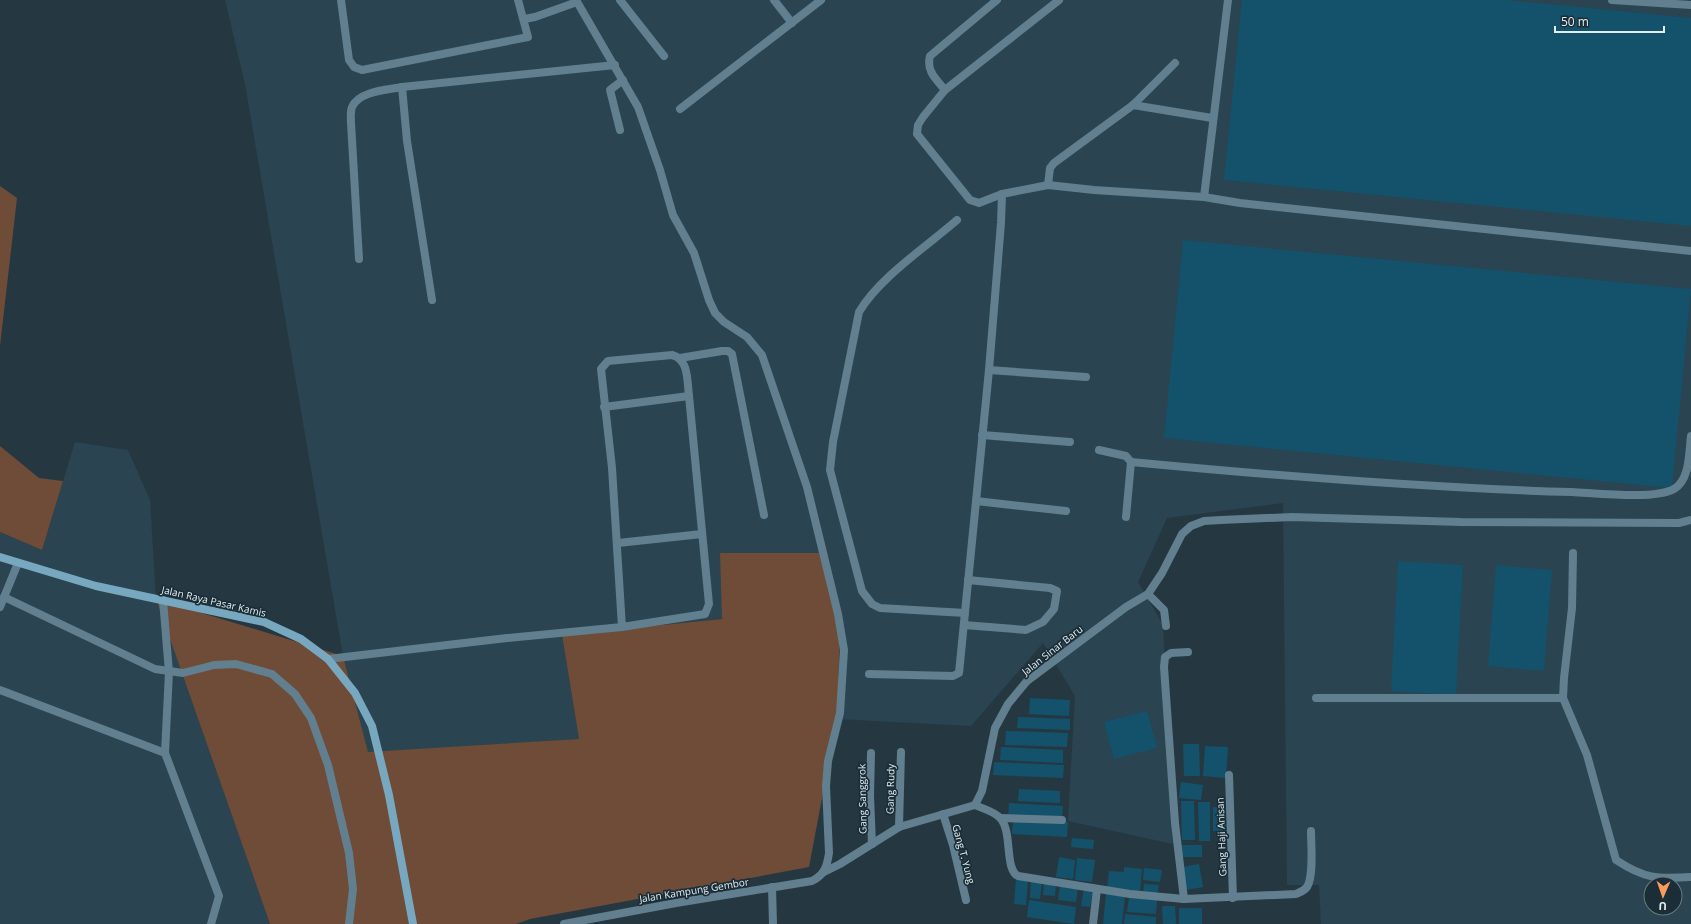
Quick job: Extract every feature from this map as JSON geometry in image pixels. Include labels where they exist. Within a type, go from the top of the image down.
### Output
[{"type":"main road","name":"Jalan Raya Pasar Kamis","points":[[0,557],[18,564],[96,586],[264,622],[301,639],[328,659],[356,693],[372,726],[389,795],[413,924]]},
{"type":"street","points":[[341,0],[349,60],[354,68],[362,70],[528,38],[518,0]]},
{"type":"street","points":[[620,0],[664,56]]},
{"type":"street","points":[[774,0],[792,24]]},
{"type":"street","points":[[680,109],[792,24],[821,0]]},
{"type":"street","points":[[945,90],[930,72],[928,63],[930,56],[997,0]]},
{"type":"street","points":[[1059,0],[945,90],[918,125],[917,134],[970,200],[979,203],[1002,194],[1048,185],[1094,190],[1204,196],[1240,203],[1691,251]]},
{"type":"street","points":[[1204,196],[1212,118],[1228,0]]},
{"type":"street","points":[[1612,0],[1691,5]]},
{"type":"street","points":[[524,19],[536,17],[576,1],[615,65],[638,107],[660,170],[673,214],[696,258],[709,300],[715,313],[724,322],[747,337],[762,355],[807,487],[838,614],[844,650],[840,713],[828,761],[826,786],[829,853],[824,872]]},
{"type":"street","points":[[1048,185],[1050,168],[1054,163],[1133,105],[1175,64]]},
{"type":"street","points":[[359,259],[351,123],[352,108],[360,98],[368,94],[402,87],[615,65]]},
{"type":"street","points":[[620,130],[610,90],[623,80]]},
{"type":"street","points":[[402,87],[407,141],[432,300]]},
{"type":"street","points":[[1133,105],[1212,118]]},
{"type":"street","points":[[869,674],[953,676],[959,673],[989,370],[1002,194]]},
{"type":"street","points":[[957,220],[887,279],[868,297],[859,312],[833,442],[830,470],[862,591],[872,604],[880,608],[965,614]]},
{"type":"street","points":[[680,358],[722,351],[728,351],[732,354],[764,515]]},
{"type":"street","points":[[328,659],[507,638],[622,627],[705,614],[709,604],[685,363],[680,358],[672,355],[608,361],[604,364],[600,373],[612,468],[618,543],[622,627]]},
{"type":"street","points":[[989,370],[1086,377]]},
{"type":"street","points":[[604,407],[689,396]]},
{"type":"street","points":[[982,435],[1070,442]]},
{"type":"street","points":[[1100,450],[1126,456],[1131,462],[1302,479],[1531,491],[1644,495],[1674,489],[1682,480],[1688,468],[1691,436]]},
{"type":"street","points":[[1126,517],[1131,462]]},
{"type":"street","points":[[976,501],[1066,511]]},
{"type":"street","name":"Jalan Sinar Baru","points":[[975,805],[982,791],[995,728],[1008,704],[1027,681],[1126,607],[1148,594],[1162,573],[1182,534],[1191,526],[1204,521],[1292,517],[1461,522],[1679,523],[1691,520]]},
{"type":"street","points":[[618,543],[702,534]]},
{"type":"street","points":[[1573,553],[1571,622],[1563,698],[1587,755],[1616,860],[1634,872],[1661,879],[1691,877]]},
{"type":"street","points":[[0,607],[18,564]]},
{"type":"street","points":[[964,625],[1026,630],[1043,622],[1054,609],[1057,591],[1050,588],[968,580]]},
{"type":"street","points":[[1148,594],[1164,610],[1166,626]]},
{"type":"street","points":[[4,597],[155,669],[169,672],[183,672],[214,665],[236,664],[272,674],[295,694],[311,718],[328,765],[349,853],[353,889],[349,924]]},
{"type":"street","points":[[163,600],[169,672],[166,753],[219,896],[212,924]]},
{"type":"street","points":[[1184,899],[1175,823],[1164,667],[1165,658],[1170,653],[1188,652]]},
{"type":"street","points":[[0,690],[166,753]]},
{"type":"street","points":[[1316,698],[1563,698]]},
{"type":"street","name":"Gang Rudy","points":[[899,827],[901,752]]},
{"type":"street","name":"Gang Sanggrok","points":[[871,753],[870,796],[872,844]]},
{"type":"street","name":"Gang Haji Anisan","points":[[1229,775],[1233,898]]},
{"type":"street","points":[[824,872],[840,864],[899,827],[975,805],[994,813],[1001,818],[1006,828],[1012,869],[1015,874],[1130,894],[1184,899],[1296,894],[1305,889],[1310,880],[1311,831]]},
{"type":"street","name":"Gang T. Yung","points":[[943,814],[954,849],[966,900]]},
{"type":"street","points":[[1001,818],[1062,820]]},
{"type":"street","name":"Jalan Kampung Gembor","points":[[564,924],[772,887],[812,882],[820,877],[824,872]]},
{"type":"street","points":[[772,887],[773,924]]},
{"type":"street","points":[[1093,924],[1097,889]]},
{"type":"shaded area","points":[[225,0],[1691,0],[1691,924],[1321,924],[1319,885],[1287,885],[1283,503],[1167,518],[1138,582],[1163,625],[1173,844],[1068,821],[1075,696],[1043,643],[971,726],[837,719],[722,619],[562,635],[579,739],[368,753],[343,656],[245,84]]},
{"type":"shaded area","points":[[0,186],[17,198],[0,346]]},
{"type":"shaded area","points":[[75,442],[128,450],[150,500],[156,599],[270,924],[0,924],[0,532],[42,550]]},
{"type":"shaded area","points":[[0,446],[39,478],[63,481],[42,550],[0,532]]},
{"type":"shaded area","points":[[720,553],[819,553],[840,631],[837,719],[809,867],[530,919],[516,924],[270,924],[156,599],[343,656],[368,752],[579,739],[562,635],[722,619]]},
{"type":"building","points":[[1242,0],[1506,0],[1691,18],[1691,226],[1224,180]]},
{"type":"building","points":[[1183,240],[1691,289],[1672,488],[1164,438]]},
{"type":"building","points":[[1398,561],[1463,565],[1456,695],[1391,691]]},
{"type":"building","points":[[1496,565],[1552,570],[1544,671],[1488,666]]},
{"type":"building","points":[[1030,698],[1070,700],[1069,716],[1029,714]]},
{"type":"building","points":[[1147,711],[1157,748],[1114,759],[1104,722]]},
{"type":"building","points":[[1018,717],[1070,719],[1070,730],[1017,728]]},
{"type":"building","points":[[1006,731],[1068,733],[1067,747],[1005,745]]},
{"type":"building","points":[[1183,744],[1199,744],[1200,776],[1184,776]]},
{"type":"building","points":[[1205,746],[1228,747],[1226,778],[1203,776]]},
{"type":"building","points":[[1001,747],[1063,750],[1063,763],[1000,760]]},
{"type":"building","points":[[994,762],[1064,765],[1063,778],[993,775]]},
{"type":"building","points":[[1181,782],[1203,785],[1201,800],[1179,798]]},
{"type":"building","points":[[1019,789],[1060,791],[1060,803],[1018,801]]},
{"type":"building","points":[[1181,801],[1194,801],[1195,840],[1182,840]]},
{"type":"building","points":[[1198,802],[1210,802],[1210,841],[1199,841]]},
{"type":"building","points":[[1009,803],[1063,806],[1062,819],[1008,817]]},
{"type":"building","points":[[1213,807],[1227,808],[1227,831],[1213,831]]},
{"type":"building","points":[[1013,820],[1068,822],[1067,837],[1012,834]]},
{"type":"building","points":[[1072,838],[1094,840],[1093,849],[1071,847]]},
{"type":"building","points":[[1182,845],[1202,845],[1202,857],[1182,857]]},
{"type":"building","points":[[1059,857],[1075,860],[1073,879],[1056,877]]},
{"type":"building","points":[[1077,858],[1095,860],[1092,882],[1075,880]]},
{"type":"building","points":[[1199,864],[1203,887],[1186,890],[1182,867]]},
{"type":"building","points":[[1124,867],[1142,869],[1140,892],[1107,889],[1109,871],[1124,872]]},
{"type":"building","points":[[1144,868],[1162,870],[1160,882],[1143,880]]},
{"type":"building","points":[[1016,878],[1028,880],[1026,905],[1014,904]]},
{"type":"building","points":[[1031,880],[1042,881],[1040,899],[1030,898]]},
{"type":"building","points":[[1044,882],[1056,883],[1055,896],[1043,895]]},
{"type":"building","points":[[1144,884],[1159,885],[1157,895],[1143,894]]},
{"type":"building","points":[[1060,885],[1078,887],[1076,902],[1058,900]]},
{"type":"building","points":[[1084,888],[1093,890],[1090,907],[1081,906]]},
{"type":"building","points":[[1106,894],[1125,896],[1122,924],[1103,924]]},
{"type":"building","points":[[1129,898],[1157,900],[1156,914],[1127,912]]},
{"type":"building","points":[[1029,900],[1076,907],[1074,924],[1027,917]]},
{"type":"building","points":[[1162,906],[1175,906],[1176,924],[1163,924]]},
{"type":"building","points":[[1179,908],[1202,908],[1202,924],[1179,924]]},
{"type":"building","points":[[1125,914],[1156,917],[1156,924],[1124,924]]}]
